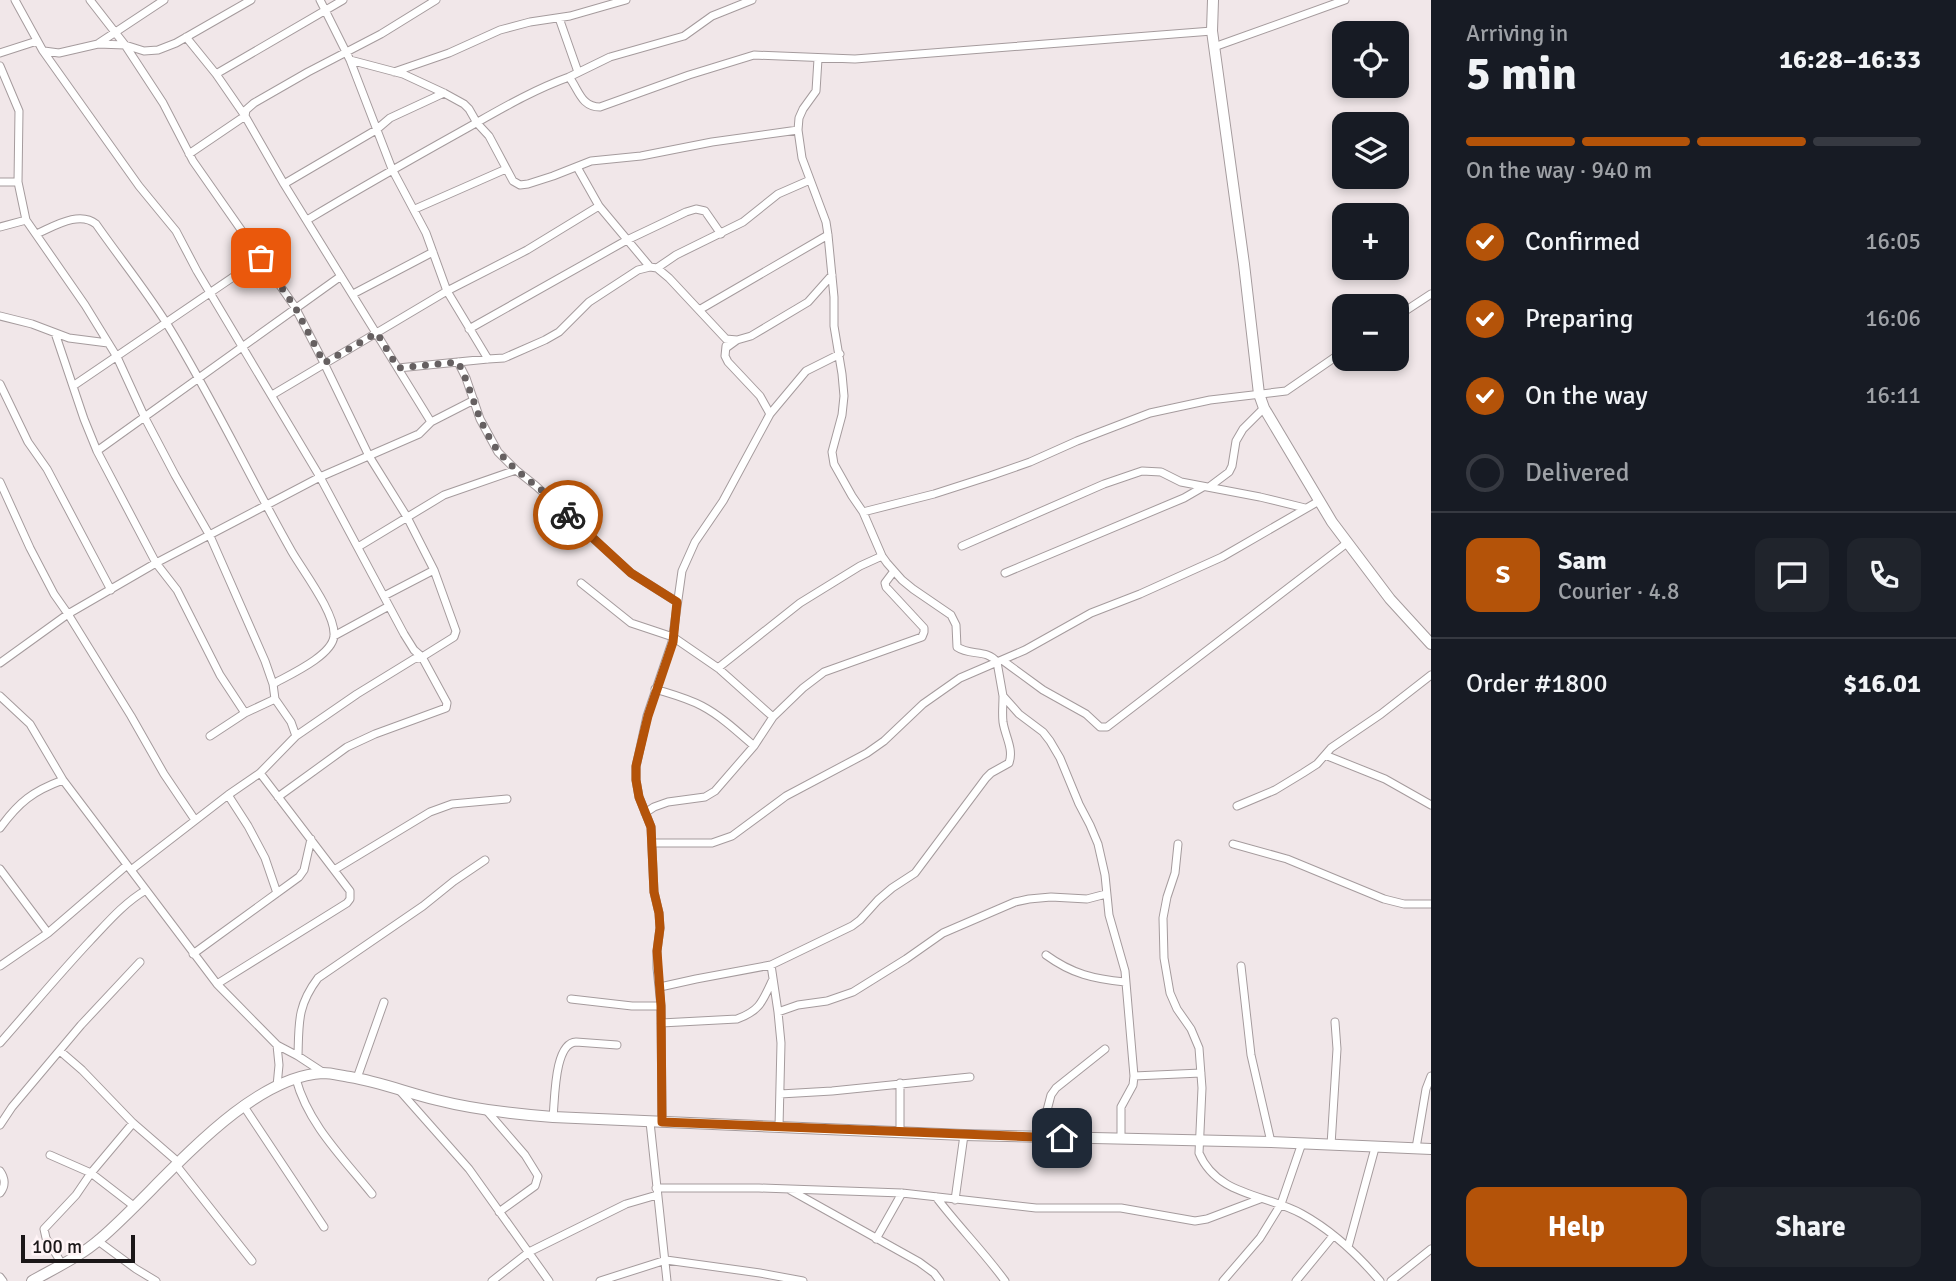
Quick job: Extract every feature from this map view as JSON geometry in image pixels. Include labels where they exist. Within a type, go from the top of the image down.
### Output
[{"type":"street","points":[[15,0],[37,41],[139,186],[176,231],[320,478],[404,635],[422,657],[447,703],[446,708],[374,734],[347,747],[278,797]]},
{"type":"street","points":[[0,966],[48,933],[129,867],[260,773],[296,737],[379,681],[454,637],[456,631],[434,570],[407,517],[369,456],[295,307],[189,154],[163,103],[125,45],[90,0]]},
{"type":"street","points":[[98,44],[164,0]]},
{"type":"street","points":[[44,51],[59,53],[98,44],[125,45],[144,51],[158,50],[187,37],[251,0]]},
{"type":"street","points":[[320,0],[348,56],[393,169],[415,209],[447,291],[488,359]]},
{"type":"street","points":[[216,74],[343,0]]},
{"type":"street","points":[[189,154],[244,116],[254,103],[348,56],[436,0]]},
{"type":"street","points":[[394,72],[450,53],[500,30],[626,0]]},
{"type":"street","points":[[307,220],[540,88],[610,57],[684,36],[712,16],[752,0]]},
{"type":"street","points":[[1213,0],[1212,31],[1259,394],[1264,408],[1347,543],[1390,599],[1431,644]]},
{"type":"street","points":[[1214,47],[1345,0]]},
{"type":"street","points":[[559,18],[578,72]]},
{"type":"street","points":[[569,77],[587,105],[600,107],[754,55],[855,59],[1212,31]]},
{"type":"street","points":[[187,37],[244,116],[431,422]]},
{"type":"street","points":[[0,53],[37,41]]},
{"type":"street","points":[[348,56],[394,72],[464,104],[493,143],[513,181],[520,184],[544,179],[591,161],[640,156],[712,142],[798,130]]},
{"type":"street","points":[[818,59],[816,91],[803,109],[798,130],[802,159],[826,222],[828,236],[834,326],[844,386],[844,405],[832,452],[834,464],[863,512],[882,556],[913,589],[951,615],[956,625],[957,647],[1000,661],[1043,690],[1079,709],[1100,727],[1107,727],[1347,543]]},
{"type":"street","points":[[0,66],[19,111],[20,198],[26,220],[85,305],[117,357],[145,418],[210,536],[273,684],[275,699],[291,722],[296,737]]},
{"type":"street","points":[[285,184],[376,130],[390,118],[444,93]]},
{"type":"street","points":[[578,167],[599,206],[627,240],[726,339],[737,340]]},
{"type":"street","points":[[415,209],[506,169]]},
{"type":"street","points":[[398,368],[504,359],[559,332],[589,302],[638,270],[654,267],[721,234],[757,213],[778,194],[810,180]]},
{"type":"street","points":[[0,183],[19,182]]},
{"type":"street","points":[[272,395],[447,291],[527,250],[599,206]]},
{"type":"street","points":[[469,328],[627,240],[687,212],[696,209],[705,211],[721,234]]},
{"type":"street","points":[[36,234],[76,219],[91,220],[96,224],[166,322],[198,377],[292,552],[322,601],[334,636]]},
{"type":"street","points":[[0,228],[26,220]]},
{"type":"street","points":[[699,310],[828,236]]},
{"type":"street","points":[[352,295],[433,252]]},
{"type":"street","points":[[73,386],[261,258]]},
{"type":"street","points":[[726,348],[808,302],[832,275]]},
{"type":"street","points":[[97,451],[341,276]]},
{"type":"street","points":[[1409,308],[1431,294]]},
{"type":"street","points":[[0,316],[81,341],[108,343]]},
{"type":"street","points":[[55,333],[97,451],[156,562],[177,590],[220,675],[244,713]]},
{"type":"street","points":[[726,339],[725,356],[728,362],[760,396],[770,414]]},
{"type":"street","points":[[662,1122],[662,1023],[657,951],[659,913],[654,892],[651,827],[639,797],[636,766],[655,689],[673,637],[682,571],[687,558],[723,501],[770,414],[806,371],[840,354]]},
{"type":"street","points":[[863,512],[990,476],[1150,414],[1210,400],[1286,391],[1332,359]]},
{"type":"street","points":[[458,362],[480,419],[498,452],[631,573],[677,602]]},
{"type":"street","points":[[0,384],[28,442],[47,470],[111,590]]},
{"type":"street","points":[[0,663],[68,614],[156,562],[320,478],[419,434],[431,422],[474,400]]},
{"type":"street","points":[[1005,573],[1206,487],[1229,472],[1233,466],[1236,441],[1243,429],[1264,408]]},
{"type":"street","points":[[358,547],[444,495],[516,470]]},
{"type":"street","points":[[962,546],[1104,484],[1142,471],[1161,472],[1181,482],[1306,509]]},
{"type":"street","points":[[0,482],[54,594],[195,820]]},
{"type":"street","points":[[653,843],[712,843],[732,836],[786,796],[867,753],[884,741],[923,704],[960,678],[1037,644],[1091,613],[1222,557],[1319,501]]},
{"type":"street","points":[[718,668],[800,603],[860,566],[882,556]]},
{"type":"street","points":[[384,596],[434,570]]},
{"type":"street","points":[[645,813],[668,802],[705,797],[715,791],[754,746],[773,717],[824,672],[922,638],[924,628],[886,587],[885,583],[894,571]]},
{"type":"street","points":[[581,583],[631,623],[673,637],[718,668],[773,717]]},
{"type":"street","points":[[273,684],[326,652],[334,636],[389,606]]},
{"type":"street","points":[[660,988],[771,965],[852,926],[892,888],[915,873],[986,778],[1009,763],[1011,758],[1003,720],[1000,661]]},
{"type":"street","points":[[1237,806],[1275,790],[1317,764],[1331,748],[1431,675]]},
{"type":"street","points":[[655,689],[704,707],[754,746]]},
{"type":"street","points":[[0,696],[30,724],[63,780],[217,984],[277,1045],[324,1073]]},
{"type":"street","points":[[1003,696],[1019,714],[1043,732],[1060,758],[1102,858],[1109,915],[1125,971],[1134,1076],[1133,1084],[1121,1107],[1121,1139]]},
{"type":"street","points":[[210,736],[244,713],[275,699]]},
{"type":"street","points":[[1325,755],[1385,779],[1431,805]]},
{"type":"street","points":[[217,984],[350,899],[350,891],[260,773]]},
{"type":"street","points":[[0,828],[21,803],[40,788],[63,780]]},
{"type":"street","points":[[228,795],[265,858],[277,894]]},
{"type":"street","points":[[334,870],[430,812],[452,804],[507,799]]},
{"type":"street","points":[[193,954],[299,877],[304,870],[312,839]]},
{"type":"street","points":[[1178,844],[1175,873],[1163,918],[1164,958],[1170,993],[1199,1048],[1199,1153],[1210,1173],[1223,1183],[1302,1214],[1348,1247],[1380,1281]]},
{"type":"street","points":[[1233,844],[1287,859],[1384,899],[1404,904],[1431,904]]},
{"type":"street","points":[[298,1056],[301,1008],[307,993],[318,978],[485,860]]},
{"type":"street","points":[[0,869],[48,933]]},
{"type":"street","points":[[0,1043],[116,913],[146,890]]},
{"type":"street","points":[[778,1012],[853,992],[943,933],[1015,902],[1051,897],[1087,899],[1106,894]]},
{"type":"street","points":[[1046,956],[1071,971],[1125,982]]},
{"type":"street","points":[[0,1125],[81,1025],[140,962]]},
{"type":"street","points":[[771,965],[781,1043],[779,1127]]},
{"type":"street","points":[[1241,966],[1251,1055],[1271,1142]]},
{"type":"street","points":[[662,1023],[730,1021],[748,1015],[759,1007],[772,981]]},
{"type":"street","points":[[571,999],[632,1006],[661,1006]]},
{"type":"street","points":[[356,1078],[384,1002]]},
{"type":"street","points":[[1331,1145],[1337,1049],[1335,1022]]},
{"type":"street","points":[[554,1117],[559,1063],[565,1047],[571,1042],[617,1045]]},
{"type":"street","points":[[277,1045],[277,1086]]},
{"type":"street","points":[[1040,1137],[1051,1095],[1056,1088],[1105,1049]]},
{"type":"street","points":[[60,1051],[177,1163],[252,1261]]},
{"type":"street","points":[[32,1281],[98,1241],[177,1163],[243,1105],[277,1086],[324,1073],[356,1078],[487,1111],[554,1117],[964,1135],[1271,1142],[1431,1149]]},
{"type":"street","points":[[1134,1076],[1201,1073]]},
{"type":"street","points":[[780,1094],[970,1076]]},
{"type":"street","points":[[1416,1148],[1426,1089],[1431,1076]]},
{"type":"street","points":[[296,1079],[305,1105],[328,1140],[372,1194]]},
{"type":"street","points":[[900,1083],[900,1132]]},
{"type":"street","points":[[397,1088],[469,1169],[549,1281]]},
{"type":"street","points":[[243,1105],[324,1227]]},
{"type":"street","points":[[487,1111],[526,1155],[538,1176],[535,1186],[499,1212]]},
{"type":"street","points":[[650,1122],[667,1281]]},
{"type":"street","points":[[62,1264],[46,1238],[44,1229],[76,1195],[133,1123]]},
{"type":"street","points":[[955,1199],[964,1135]]},
{"type":"street","points":[[1223,1281],[1260,1238],[1281,1204],[1302,1143]]},
{"type":"street","points":[[1348,1247],[1376,1148]]},
{"type":"street","points":[[50,1155],[91,1173],[135,1207]]},
{"type":"street","points":[[0,1171],[5,1182],[0,1193]]},
{"type":"street","points":[[492,1281],[529,1252],[626,1204],[657,1192],[789,1190],[902,1193],[1035,1208],[1121,1208],[1195,1220],[1207,1219],[1261,1199]]},
{"type":"street","points":[[789,1190],[919,1262],[940,1281]]},
{"type":"street","points":[[876,1239],[902,1193]]},
{"type":"street","points":[[936,1197],[1005,1281]]},
{"type":"street","points":[[1296,1281],[1333,1236]]},
{"type":"street","points":[[98,1241],[156,1281]]},
{"type":"street","points":[[1391,1281],[1431,1249]]},
{"type":"street","points":[[600,1281],[666,1260],[803,1281]]},
{"type":"street","points":[[1366,1281],[1373,1273]]},
{"type":"way so far","points":[[261,258],[295,307],[324,363],[377,333],[398,368],[458,362],[480,419],[498,452],[568,515]]},
{"type":"route","points":[[568,515],[631,573],[677,602],[673,642],[655,689],[636,766],[639,797],[651,827],[654,892],[659,913],[657,968],[661,1006],[662,1122],[1062,1138]]}]
